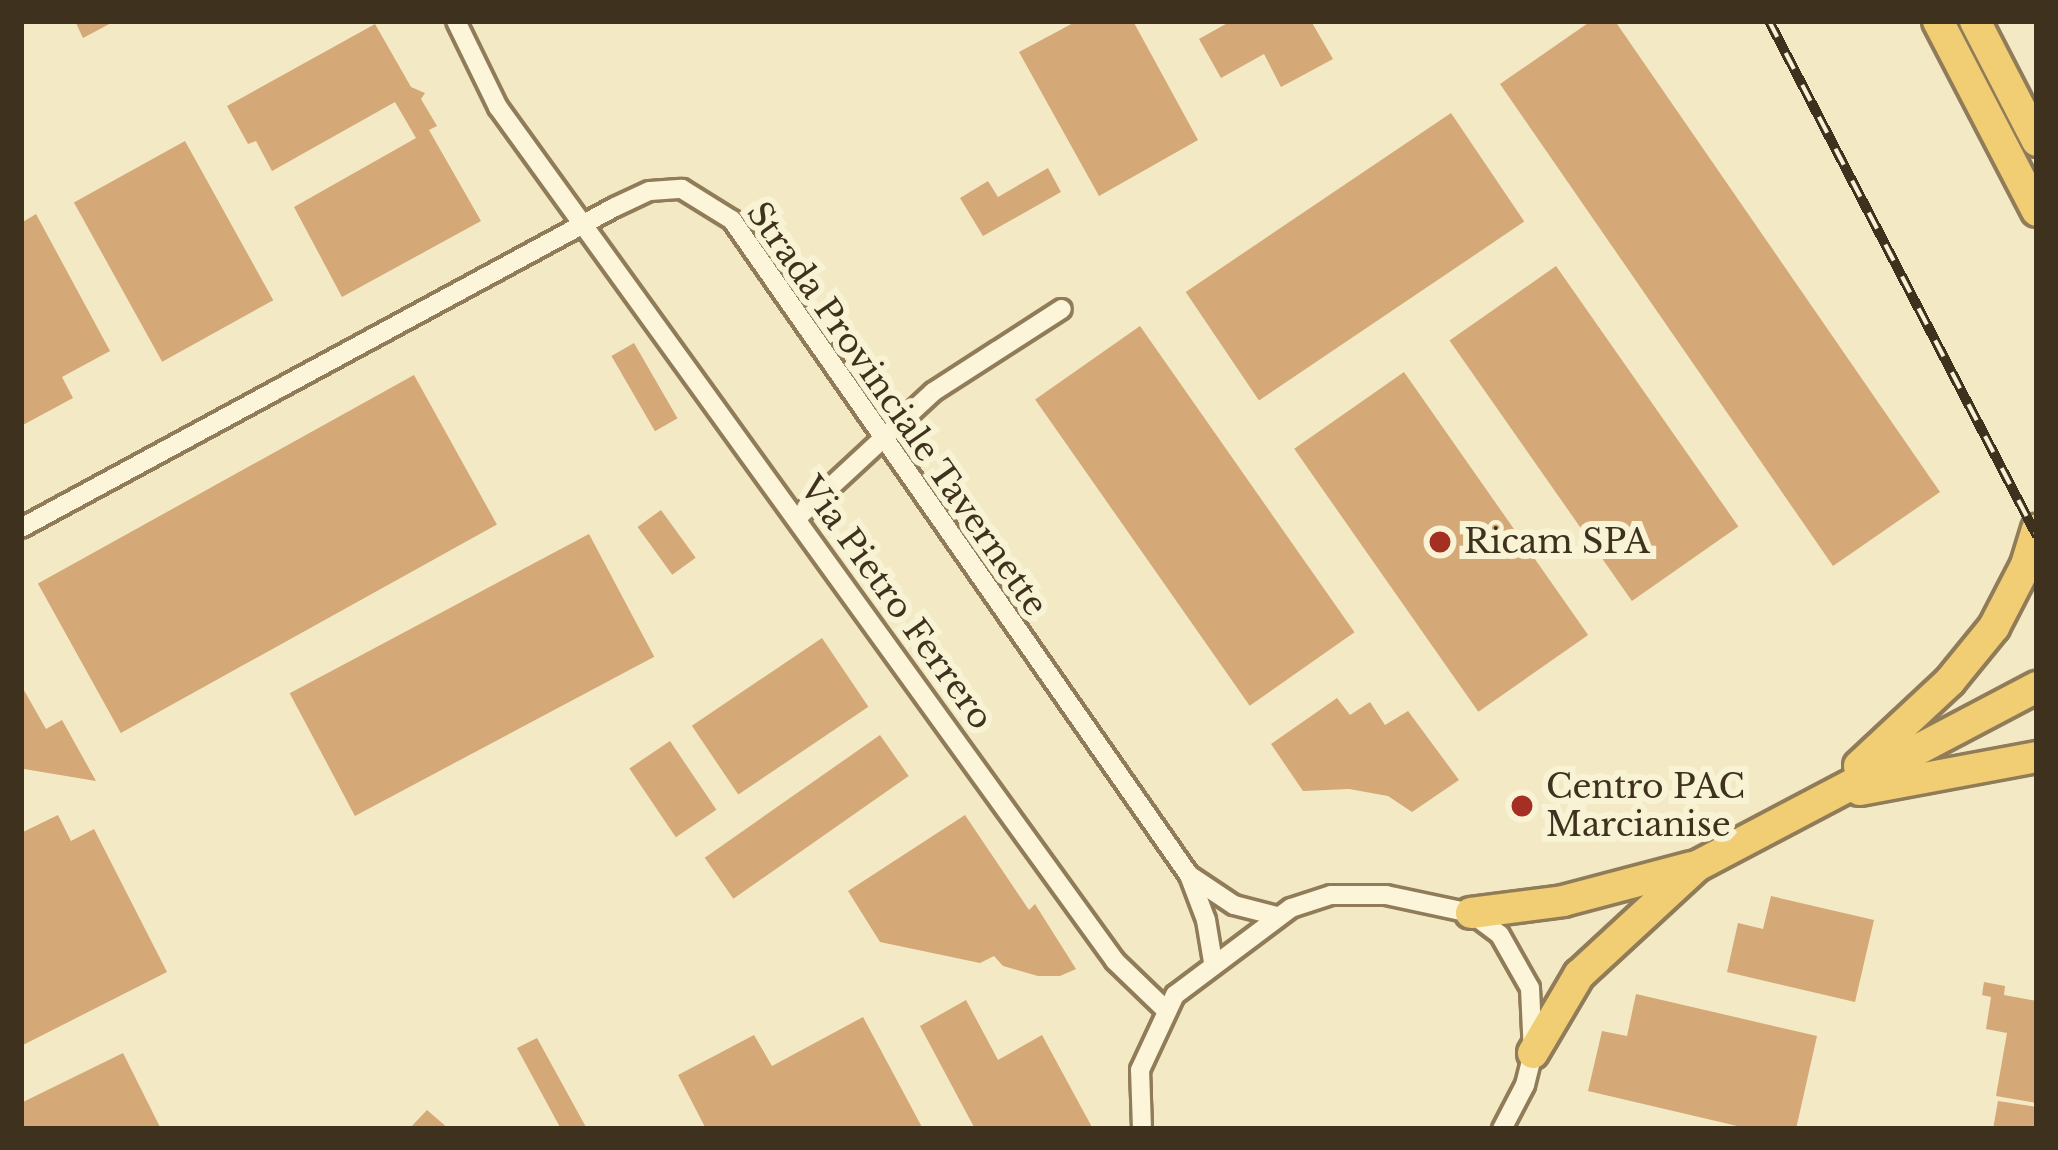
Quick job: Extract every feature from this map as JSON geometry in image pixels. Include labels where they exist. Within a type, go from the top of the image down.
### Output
[{"type":"highway","points":[[1938,21],[2037,211]]},
{"type":"highway","points":[[1975,21],[2037,141]]},
{"type":"highway","points":[[1825,797],[1950,681],[1994,627],[2037,530]]},
{"type":"highway","points":[[1471,913],[1563,901],[1697,866],[2037,687]]},
{"type":"highway","points":[[1825,797],[2037,757]]},
{"type":"highway","points":[[1533,1053],[1579,975],[1697,866]]},
{"type":"street","name":"Via Pietro Ferrero","points":[[456,21],[498,106],[1115,961],[1167,1010]]},
{"type":"street","name":"Strada Provinciale Tavernette","points":[[21,528],[584,224],[650,191],[682,189],[732,220],[1190,875],[1206,920],[1213,962]]},
{"type":"street","points":[[797,518],[933,392],[1062,309]]},
{"type":"street","name":"Strada Provinciale Tavernette","points":[[1190,875],[1234,905],[1277,916]]},
{"type":"street","points":[[1142,1129],[1139,1070],[1175,995],[1277,916],[1331,895],[1386,895],[1471,913],[1500,935],[1530,988],[1533,1053],[1506,1126]]},
{"type":"building","points":[[75,21],[115,21],[83,38]]},
{"type":"building","points":[[1077,21],[1133,21],[1198,140],[1099,196],[1019,52]]},
{"type":"building","points":[[1231,21],[1311,21],[1333,59],[1281,87],[1264,54],[1221,78],[1199,39]]},
{"type":"building","points":[[1591,21],[1615,21],[1940,492],[1833,566],[1500,84]]},
{"type":"building","points":[[375,24],[411,87],[425,93],[421,99],[437,126],[429,130],[481,221],[342,297],[294,207],[416,138],[395,102],[272,171],[256,141],[248,144],[227,106]]},
{"type":"building","points":[[1451,113],[1524,222],[1259,401],[1186,292]]},
{"type":"building","points":[[185,141],[273,300],[162,362],[74,203]]},
{"type":"building","points":[[1048,168],[1061,192],[983,236],[960,198],[988,181],[998,197]]},
{"type":"building","points":[[36,214],[110,351],[62,377],[73,398],[21,426],[21,223]]},
{"type":"building","points":[[1556,266],[1738,526],[1632,601],[1450,341]]},
{"type":"building","points":[[1140,326],[1355,632],[1250,706],[1035,399]]},
{"type":"building","points":[[634,343],[678,418],[655,431],[611,356]]},
{"type":"building","name":"Ricam SPA","points":[[1404,372],[1588,635],[1478,712],[1294,449]]},
{"type":"building","points":[[414,375],[497,525],[121,733],[38,583]]},
{"type":"building","points":[[661,510],[696,558],[672,575],[638,527]]},
{"type":"building","points":[[589,534],[654,657],[355,816],[290,693]]},
{"type":"building","points":[[822,638],[868,707],[738,795],[692,726]]},
{"type":"building","points":[[21,685],[46,729],[62,720],[96,781],[24,769]]},
{"type":"building","points":[[1337,698],[1350,715],[1370,702],[1385,725],[1408,711],[1459,780],[1412,812],[1388,796],[1349,789],[1303,791],[1271,744]]},
{"type":"building","points":[[880,735],[909,776],[733,899],[705,858]]},
{"type":"building","points":[[670,741],[716,810],[676,837],[629,768]]},
{"type":"building","points":[[58,815],[71,841],[94,829],[167,972],[21,1046],[21,833]]},
{"type":"building","points":[[965,815],[1029,910],[1035,904],[1076,969],[1060,976],[1038,976],[1003,966],[994,956],[980,963],[880,942],[848,891]]},
{"type":"building","points":[[1771,896],[1874,920],[1855,1002],[1727,972],[1738,923],[1763,929]]},
{"type":"building","points":[[1984,982],[2005,986],[2004,995],[2037,1001],[2037,1103],[1996,1096],[2007,1033],[1986,1029],[1991,997],[1982,995]]},
{"type":"building","points":[[1636,994],[1817,1036],[1796,1129],[1750,1129],[1588,1091],[1602,1031],[1627,1036]]},
{"type":"building","points":[[966,1000],[998,1060],[1042,1035],[1093,1129],[975,1129],[920,1026]]},
{"type":"building","points":[[863,1017],[923,1129],[706,1129],[678,1075],[754,1035],[772,1066]]},
{"type":"building","points":[[537,1038],[587,1129],[561,1129],[517,1048]]},
{"type":"building","points":[[123,1053],[161,1129],[21,1129],[21,1103]]},
{"type":"building","points":[[1998,1101],[2037,1107],[2037,1129],[1993,1129]]},
{"type":"building","points":[[427,1110],[449,1129],[409,1129]]},
{"type":"railway","points":[[1769,21],[2037,536]]},
{"type":"place","name":"Ricam SPA","points":[[1440,542]]},
{"type":"place","name":"Centro PAC Marcianise","points":[[1522,806]]}]
